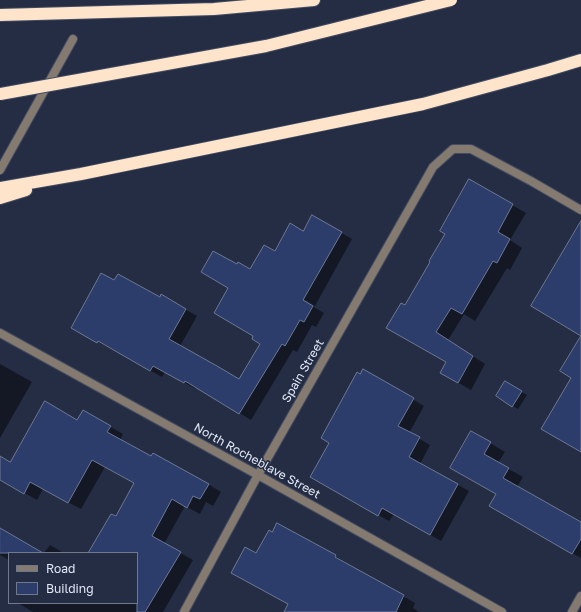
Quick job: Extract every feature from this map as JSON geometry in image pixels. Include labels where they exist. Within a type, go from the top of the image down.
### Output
[{"type":"highway","points":[[0,15],[214,9],[314,0]]},
{"type":"highway","points":[[0,94],[266,46],[451,0]]},
{"type":"highway","points":[[0,188],[81,174],[423,104],[581,60]]},
{"type":"highway","points":[[0,198],[81,174]]},
{"type":"street","points":[[0,170],[73,39]]},
{"type":"street","name":"Spain Street","points":[[184,612],[258,474],[433,167],[453,150],[471,149],[581,210]]},
{"type":"street","name":"North Rocheblave Street","points":[[0,333],[258,474],[502,612]]},
{"type":"street","points":[[572,612],[581,596]]},
{"type":"building","points":[[469,179],[513,204],[498,232],[510,239],[497,263],[493,261],[462,314],[451,308],[436,332],[473,356],[458,383],[440,373],[446,362],[386,328],[401,303],[405,305],[430,262],[429,261],[445,234],[440,231]]},
{"type":"building","points":[[312,215],[342,232],[303,300],[313,306],[304,322],[300,320],[285,346],[282,344],[239,414],[185,381],[184,383],[153,366],[150,371],[98,341],[97,343],[71,328],[101,273],[114,280],[118,274],[160,297],[161,294],[186,309],[169,339],[239,379],[260,344],[252,339],[253,336],[214,313],[228,288],[201,272],[213,251],[250,269],[264,245],[275,251],[290,223],[303,231]]},
{"type":"building","points":[[581,221],[581,336],[531,306]]},
{"type":"building","points":[[581,336],[581,452],[541,429],[571,378],[560,371]]},
{"type":"building","points":[[363,369],[414,398],[398,426],[420,437],[409,457],[458,484],[430,535],[382,508],[378,516],[310,477],[329,443],[321,438],[357,372],[360,374]]},
{"type":"building","points":[[505,381],[522,391],[512,407],[496,396]]},
{"type":"building","points":[[45,401],[77,420],[83,410],[111,426],[107,432],[151,456],[153,453],[209,484],[200,499],[193,496],[187,508],[172,499],[152,536],[181,552],[145,612],[137,612],[138,552],[89,552],[111,514],[116,516],[134,483],[92,460],[68,503],[30,482],[24,494],[0,480],[0,456],[10,462]]},
{"type":"building","points":[[471,431],[491,442],[484,454],[509,468],[503,478],[581,522],[581,539],[572,554],[489,506],[496,494],[450,468]]},
{"type":"building","points":[[277,523],[336,555],[335,557],[404,595],[396,612],[284,612],[288,604],[231,573],[245,547],[256,553],[269,530],[272,532]]},
{"type":"building","points":[[0,528],[41,552],[8,552],[0,553]]}]
